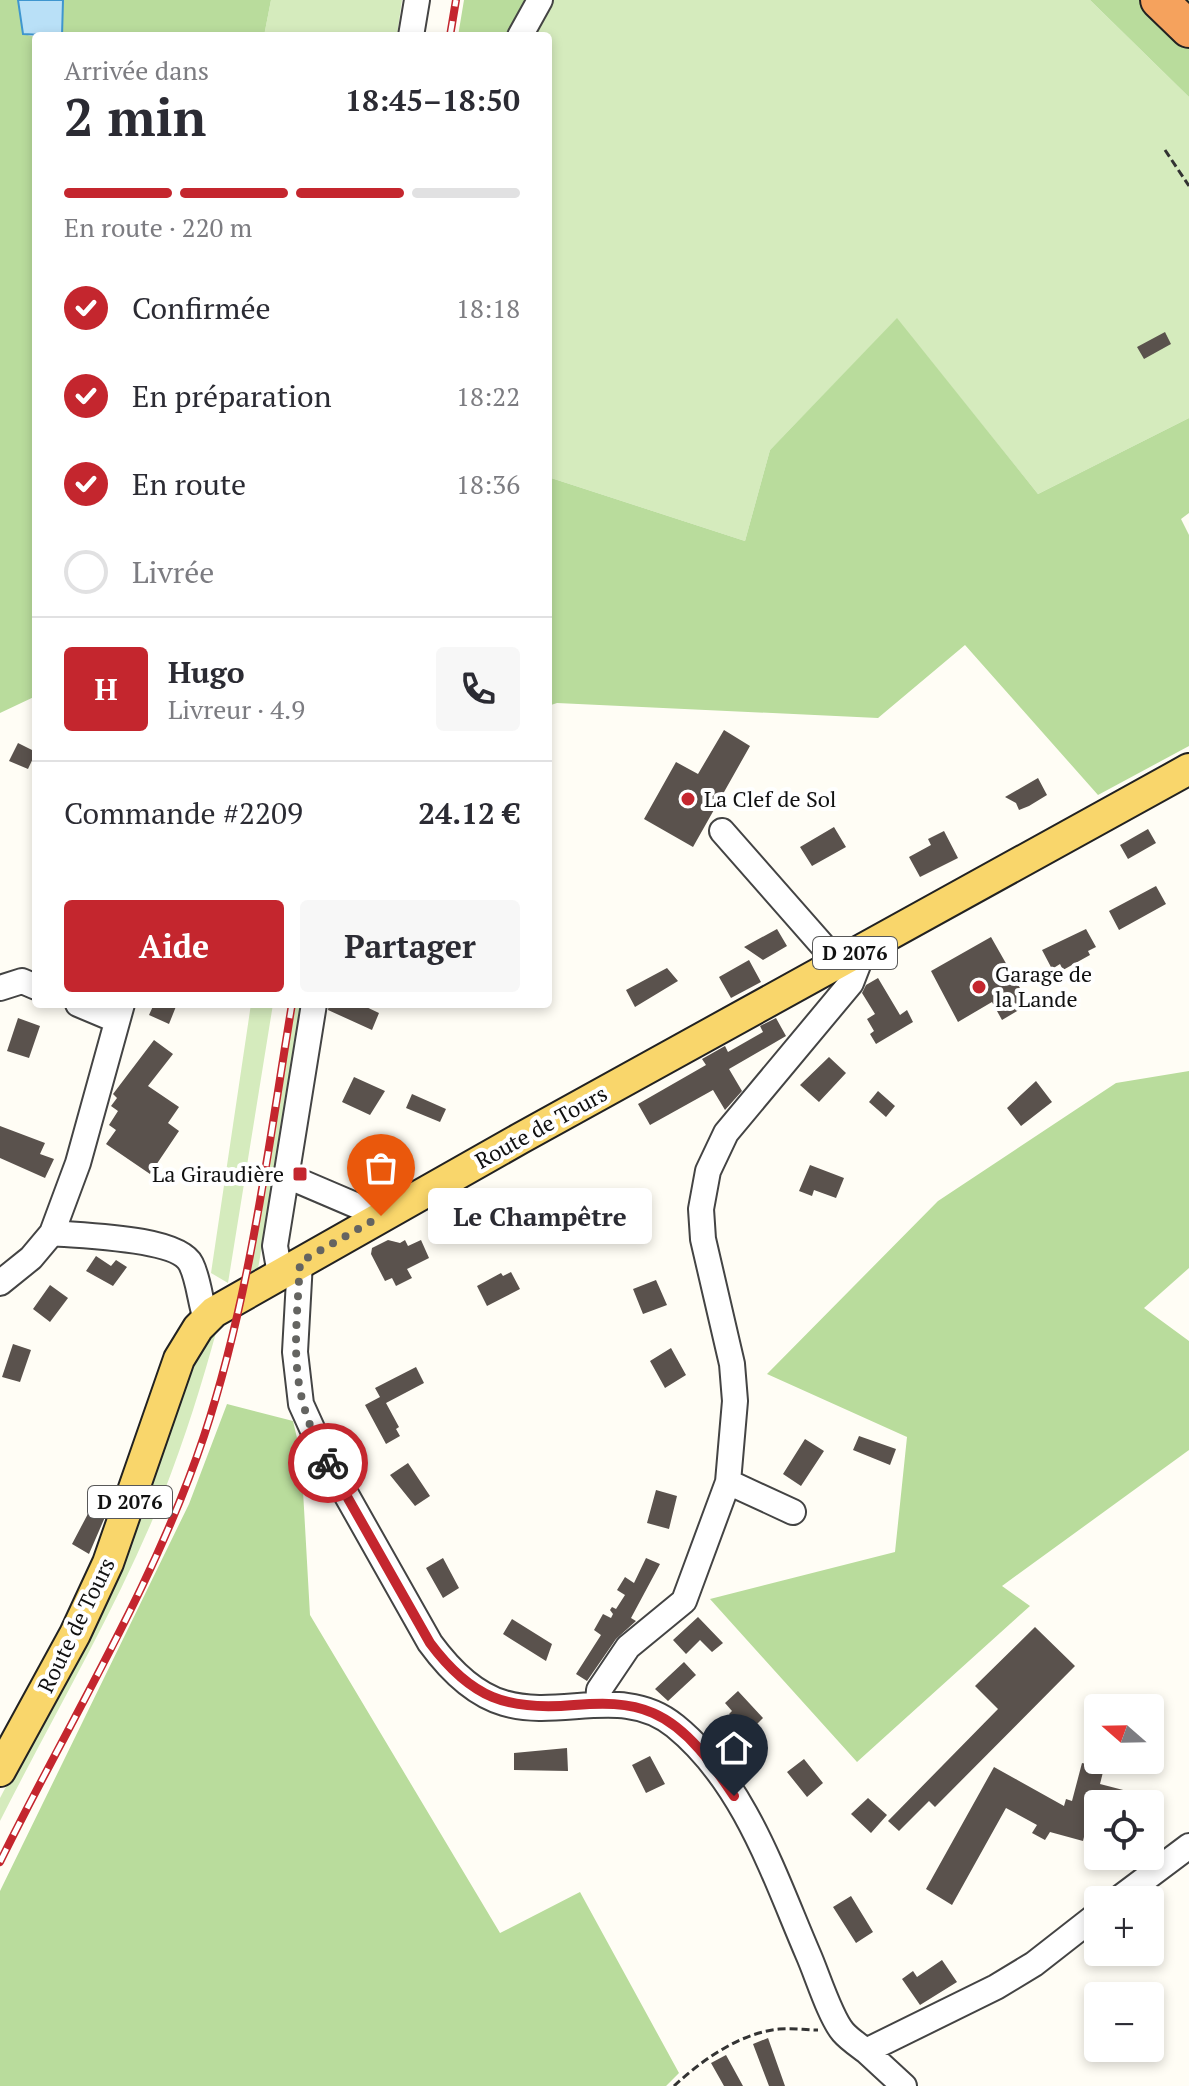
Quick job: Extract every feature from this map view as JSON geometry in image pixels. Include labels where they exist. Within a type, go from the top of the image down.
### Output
[{"type":"highway","points":[[1159,0],[1189,29]]},
{"type":"main road","name":"Route de Tours","points":[[0,1771],[89,1604],[124,1518],[171,1376],[188,1343],[206,1319],[381,1216],[1189,769]]},
{"type":"street","points":[[412,32],[417,0]]},
{"type":"street","points":[[522,32],[540,0]]},
{"type":"street","points":[[598,1703],[599,1690],[628,1647],[684,1601],[728,1482],[735,1401],[732,1364],[703,1239],[701,1209],[708,1171],[726,1133],[851,983],[858,965],[847,958],[722,831]]},
{"type":"street","points":[[0,988],[22,981],[32,985]]},
{"type":"street","points":[[0,1283],[31,1258],[52,1233],[78,1163],[119,1012],[98,1008]]},
{"type":"street","points":[[313,1008],[275,1246],[290,1268],[301,1404],[325,1457],[430,1643],[444,1662],[471,1686],[505,1703],[535,1707],[598,1703],[641,1708],[665,1719],[684,1734],[721,1778],[755,1832],[841,2031],[904,2086]]},
{"type":"street","points":[[285,1175],[381,1216]]},
{"type":"street","points":[[52,1233],[148,1243],[179,1252],[191,1263],[206,1319]]},
{"type":"street","points":[[728,1482],[793,1512]]},
{"type":"street","points":[[1136,1886],[1189,1846]]},
{"type":"street","points":[[866,2051],[1009,1979],[1034,1964],[1084,1925]]},
{"type":"path","points":[[1165,150],[1189,186]]},
{"type":"path","points":[[674,2086],[697,2065],[734,2043],[777,2029],[841,2031]]},
{"type":"green space","points":[[0,0],[18,0],[23,34],[32,36],[32,698],[0,713]]},
{"type":"green space","points":[[63,0],[271,0],[265,32],[62,32]]},
{"type":"green space","points":[[271,0],[402,0],[398,32],[265,32]]},
{"type":"green space","points":[[464,0],[554,0],[536,32],[459,32]]},
{"type":"green space","points":[[554,0],[1090,0],[1189,97],[1189,418],[1038,494],[897,319],[770,450],[745,541],[552,478],[552,32],[536,32]]},
{"type":"green space","points":[[1090,0],[1189,0],[1189,97]]},
{"type":"green space","points":[[897,318],[1038,494],[1189,418],[1189,513],[1181,519],[1189,535],[1189,746],[1098,795],[965,645],[878,718],[552,705],[552,478],[745,541],[770,450]]},
{"type":"green space","points":[[250,1008],[272,1008],[228,1283],[211,1273]]},
{"type":"green space","points":[[294,1008],[302,1008],[258,1269],[249,1272]]},
{"type":"green space","points":[[1189,1071],[1189,1268],[1144,1308],[1189,1341],[1189,1450],[1002,1586],[1030,1606],[857,1762],[710,1599],[895,1552],[907,1437],[767,1374],[938,1201],[1116,1083]]},
{"type":"green space","points":[[217,1329],[186,1431],[146,1534],[107,1617],[0,1821],[0,1798],[43,1716],[191,1366]]},
{"type":"green space","points":[[227,1404],[293,1421],[301,1455],[310,1615],[500,1933],[580,1892],[679,2073],[666,2086],[0,2086],[0,1891],[189,1504]]},
{"type":"water","points":[[18,0],[63,0],[62,32],[23,34]]},
{"type":"building","points":[[1165,332],[1171,344],[1144,359],[1137,347]]},
{"type":"building","name":"La Clef de Sol","points":[[724,730],[750,746],[693,847],[644,819],[676,762],[698,774]]},
{"type":"building","points":[[18,743],[32,750],[28,769],[9,761]]},
{"type":"building","points":[[1038,778],[1047,795],[1029,806],[1019,810],[1016,803],[1005,797]]},
{"type":"building","points":[[834,827],[846,847],[812,866],[800,847]]},
{"type":"building","points":[[1148,829],[1156,843],[1128,859],[1120,845]]},
{"type":"building","points":[[944,831],[958,858],[920,877],[909,857],[931,845],[928,839]]},
{"type":"building","points":[[1156,886],[1166,904],[1119,930],[1109,911]]},
{"type":"building","points":[[777,929],[787,946],[763,960],[744,947]]},
{"type":"building","points":[[1086,929],[1096,947],[1088,951],[1090,955],[1063,970],[1060,964],[1052,969],[1042,950]]},
{"type":"building","name":"Garage de la Lande","points":[[991,937],[1029,1004],[1002,1020],[992,1002],[958,1022],[931,971]]},
{"type":"building","points":[[749,960],[761,982],[731,998],[719,977]]},
{"type":"building","points":[[667,968],[678,981],[635,1007],[626,990]]},
{"type":"building","points":[[878,978],[900,1015],[907,1010],[913,1022],[876,1044],[870,1034],[874,1031],[867,1019],[875,1014],[862,993],[866,985]]},
{"type":"building","points":[[152,1008],[175,1008],[169,1024],[149,1015]]},
{"type":"building","points":[[368,1008],[379,1013],[372,1030],[328,1010]]},
{"type":"building","points":[[18,1018],[40,1026],[29,1058],[7,1051]]},
{"type":"building","points":[[776,1018],[786,1036],[729,1069],[742,1091],[725,1110],[713,1090],[650,1125],[638,1104],[706,1065],[702,1059],[725,1046],[728,1052],[763,1032],[760,1026]]},
{"type":"building","points":[[154,1040],[173,1054],[148,1086],[179,1107],[168,1123],[179,1131],[150,1174],[106,1144],[116,1130],[109,1125],[118,1111],[111,1106],[117,1098],[113,1094]]},
{"type":"building","points":[[829,1057],[846,1073],[819,1102],[800,1085]]},
{"type":"building","points":[[354,1077],[385,1091],[370,1115],[342,1102]]},
{"type":"building","points":[[1036,1081],[1052,1102],[1021,1126],[1007,1108]]},
{"type":"building","points":[[878,1091],[895,1106],[886,1117],[869,1102]]},
{"type":"building","points":[[412,1094],[446,1109],[440,1122],[406,1108]]},
{"type":"building","points":[[0,1126],[45,1143],[40,1154],[54,1159],[45,1178],[0,1158]]},
{"type":"building","points":[[810,1165],[844,1178],[836,1198],[814,1190],[812,1196],[799,1191]]},
{"type":"building","points":[[604,1193],[613,1212],[583,1229],[573,1210]]},
{"type":"building","points":[[388,1240],[400,1243],[405,1240],[408,1246],[421,1240],[429,1258],[407,1269],[412,1278],[396,1286],[392,1278],[385,1281],[371,1254],[372,1248]]},
{"type":"building","points":[[96,1256],[111,1266],[116,1260],[127,1267],[113,1286],[86,1271]]},
{"type":"building","points":[[511,1272],[520,1289],[487,1306],[477,1286],[501,1273],[503,1276]]},
{"type":"building","points":[[656,1280],[667,1305],[643,1314],[633,1289]]},
{"type":"building","points":[[50,1285],[68,1298],[50,1322],[33,1309]]},
{"type":"building","points":[[13,1344],[31,1350],[20,1382],[2,1377]]},
{"type":"building","points":[[671,1348],[686,1375],[665,1388],[650,1361]]},
{"type":"building","points":[[416,1367],[424,1383],[386,1403],[399,1427],[396,1429],[400,1436],[386,1444],[365,1405],[380,1397],[375,1388]]},
{"type":"building","points":[[859,1436],[896,1449],[890,1465],[853,1450]]},
{"type":"building","points":[[805,1439],[824,1451],[801,1486],[783,1474]]},
{"type":"building","points":[[408,1463],[430,1496],[415,1506],[390,1475]]},
{"type":"building","points":[[656,1490],[677,1496],[669,1529],[647,1523]]},
{"type":"building","points":[[91,1508],[105,1517],[89,1554],[72,1544]]},
{"type":"building","points":[[443,1558],[459,1588],[443,1598],[426,1568]]},
{"type":"building","points":[[646,1558],[660,1564],[631,1618],[636,1621],[616,1639],[587,1681],[576,1674],[601,1635],[594,1630],[603,1614],[611,1618],[613,1614],[610,1610],[612,1607],[616,1609],[625,1595],[617,1590],[625,1577],[634,1583]]},
{"type":"building","points":[[698,1617],[723,1643],[712,1652],[700,1640],[686,1654],[673,1640]]},
{"type":"building","points":[[512,1619],[552,1644],[546,1661],[503,1634]]},
{"type":"building","points":[[1035,1627],[1075,1666],[935,1807],[929,1801],[899,1831],[888,1821],[998,1709],[975,1686]]},
{"type":"building","points":[[684,1662],[696,1675],[668,1701],[655,1689]]},
{"type":"building","points":[[738,1691],[763,1718],[747,1734],[729,1714],[732,1711],[725,1703]]},
{"type":"building","points":[[567,1748],[568,1771],[514,1770],[514,1753]]},
{"type":"building","points":[[650,1756],[665,1784],[646,1793],[632,1765]]},
{"type":"building","points":[[804,1759],[823,1783],[807,1797],[787,1772]]},
{"type":"building","points":[[1082,1763],[1084,1774],[1102,1774],[1100,1784],[1123,1790],[1084,1790],[1083,1841],[1050,1832],[1045,1840],[1032,1833],[1037,1825],[1006,1808],[952,1905],[926,1889],[994,1767],[1064,1806],[1066,1799],[1072,1801]]},
{"type":"building","points":[[868,1798],[887,1815],[871,1833],[851,1814]]},
{"type":"building","points":[[851,1896],[873,1932],[856,1943],[833,1907]]},
{"type":"building","points":[[942,1960],[957,1982],[920,2005],[902,1979],[913,1971],[917,1977]]},
{"type":"building","points":[[768,2038],[785,2086],[769,2086],[753,2044]]},
{"type":"building","points":[[726,2055],[743,2086],[724,2086],[711,2063]]},
{"type":"railway","points":[[451,32],[456,0]]},
{"type":"railway","points":[[0,1862],[136,1600],[184,1492],[204,1436],[246,1276],[291,1008]]},
{"type":"way so far","points":[[328,1463],[301,1404],[298,1390],[295,1337],[300,1262],[381,1216]]},
{"type":"place","name":"La Clef de Sol","points":[[688,799]]},
{"type":"place","name":"Garage de la Lande","points":[[979,987]]},
{"type":"place","name":"La Giraudière","points":[[300,1174]]},
{"type":"place","name":"Le Champêtre","points":[[381,1216]]},
{"type":"route","points":[[328,1463],[430,1643],[444,1662],[471,1686],[492,1698],[519,1706],[609,1703],[654,1713],[684,1734],[734,1796]]}]
